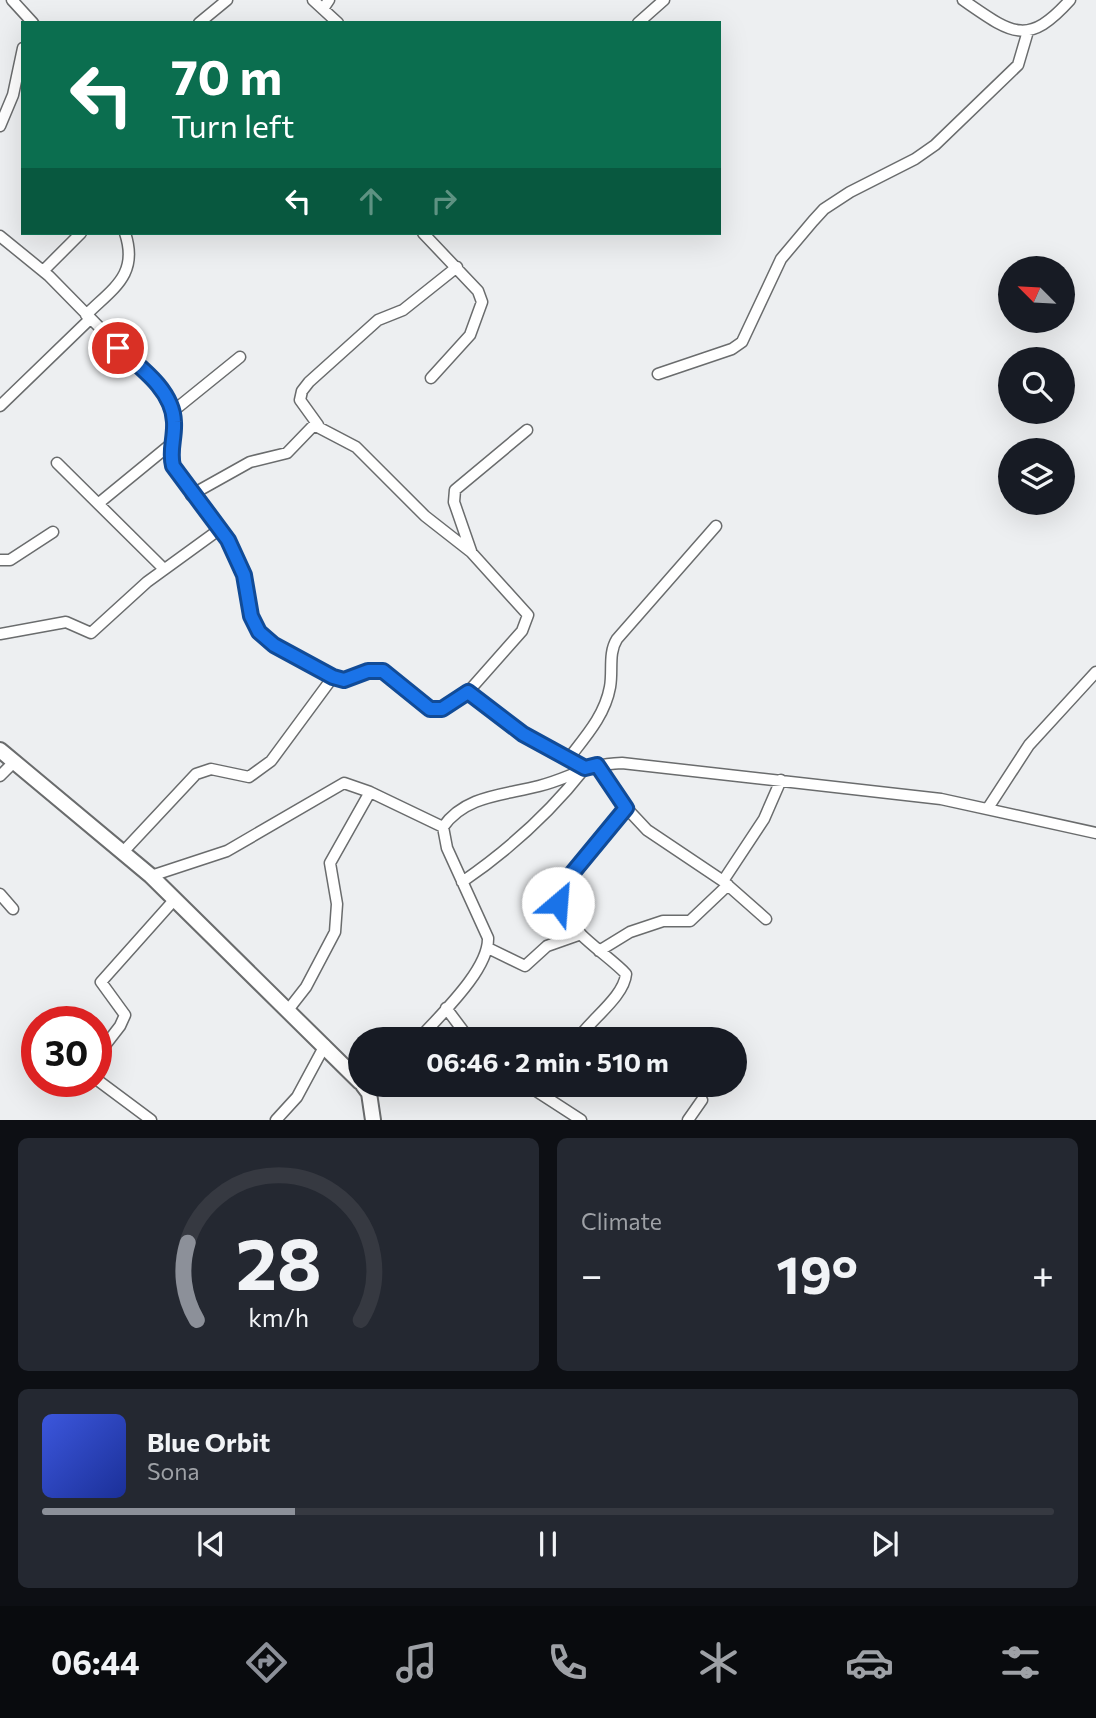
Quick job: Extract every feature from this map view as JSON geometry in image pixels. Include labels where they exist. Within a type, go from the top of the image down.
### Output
[{"type":"street","points":[[12,0],[30,21]]},
{"type":"street","points":[[201,21],[227,0]]},
{"type":"street","points":[[313,0],[326,5],[337,21]]},
{"type":"street","points":[[640,21],[664,0]]},
{"type":"street","points":[[962,0],[1008,27],[1028,31],[1045,26],[1070,0]]},
{"type":"street","points":[[658,374],[733,349],[742,342],[781,259],[819,215],[862,184],[915,159],[935,145],[1018,65],[1025,50],[1028,31]]},
{"type":"street","points":[[0,126],[13,95],[21,57]]},
{"type":"street","points":[[43,271],[78,235]]},
{"type":"street","points":[[0,406],[127,274],[129,260],[125,235]]},
{"type":"street","points":[[425,235],[478,291],[482,309],[463,345],[431,378]]},
{"type":"street","points":[[0,236],[43,271],[154,381],[172,412],[173,466],[191,495],[220,529],[244,575],[251,616],[259,632],[308,666],[333,677],[344,680],[368,671],[383,671],[421,702],[436,710],[468,692],[522,631],[528,620],[526,610],[471,552],[425,516],[356,447],[318,425],[300,400],[302,391],[309,382],[377,320],[403,310],[457,267]]},
{"type":"street","points":[[172,412],[240,357]]},
{"type":"street","points":[[191,495],[250,462],[286,453],[310,428],[318,425]]},
{"type":"street","points":[[471,552],[454,502],[455,490],[527,430]]},
{"type":"street","points":[[99,503],[171,444]]},
{"type":"street","points":[[57,463],[164,569]]},
{"type":"street","points":[[569,758],[594,726],[606,701],[612,676],[612,648],[617,639],[716,526]]},
{"type":"street","points":[[0,634],[66,622],[91,633],[164,569],[220,529]]},
{"type":"street","points":[[0,560],[10,560],[53,532]]},
{"type":"street","points":[[988,808],[1029,746],[1056,712],[1096,672]]},
{"type":"street","points":[[123,852],[196,774],[211,769],[249,777],[271,761],[333,677]]},
{"type":"street","points":[[468,692],[523,734],[585,768]]},
{"type":"street","points":[[0,750],[151,876],[348,1067]]},
{"type":"street","points":[[0,776],[14,761]]},
{"type":"street","points":[[443,827],[460,811],[483,799],[537,787],[585,768],[622,764],[941,799],[1096,833]]},
{"type":"street","points":[[597,765],[626,808],[647,830],[725,883],[766,919]]},
{"type":"street","points":[[462,882],[520,839],[553,808],[585,768]]},
{"type":"street","points":[[598,951],[631,932],[663,921],[690,921],[725,883],[764,819],[780,780]]},
{"type":"street","points":[[151,876],[227,851],[344,783],[370,792],[443,827]]},
{"type":"street","points":[[288,1010],[306,987],[335,932],[337,904],[330,863],[370,792]]},
{"type":"street","points":[[586,1027],[611,1002],[626,979],[623,971],[581,934],[558,903],[558,895],[626,808]]},
{"type":"street","points":[[429,1027],[475,972],[488,947],[488,938],[447,848],[443,827]]},
{"type":"street","points":[[0,894],[13,909]]},
{"type":"street","points":[[112,1036],[124,1015],[101,982],[175,899]]},
{"type":"street","points":[[488,947],[525,966],[547,946],[581,934]]},
{"type":"street","points":[[446,1008],[460,1027]]},
{"type":"street","points":[[276,1119],[297,1097],[325,1045]]},
{"type":"street","points":[[112,1091],[151,1119]]},
{"type":"street","points":[[369,1097],[373,1119]]},
{"type":"street","points":[[553,1097],[581,1119]]},
{"type":"street","points":[[688,1119],[702,1100]]},
{"type":"route","points":[[118,348],[145,371],[169,402],[174,425],[171,444],[173,466],[191,495],[228,540],[244,575],[251,616],[259,632],[274,645],[308,666],[333,677],[344,680],[354,678],[361,672],[383,671],[430,709],[442,709],[468,692],[523,734],[585,768],[597,765],[617,799],[626,808],[560,888],[558,903]]}]
